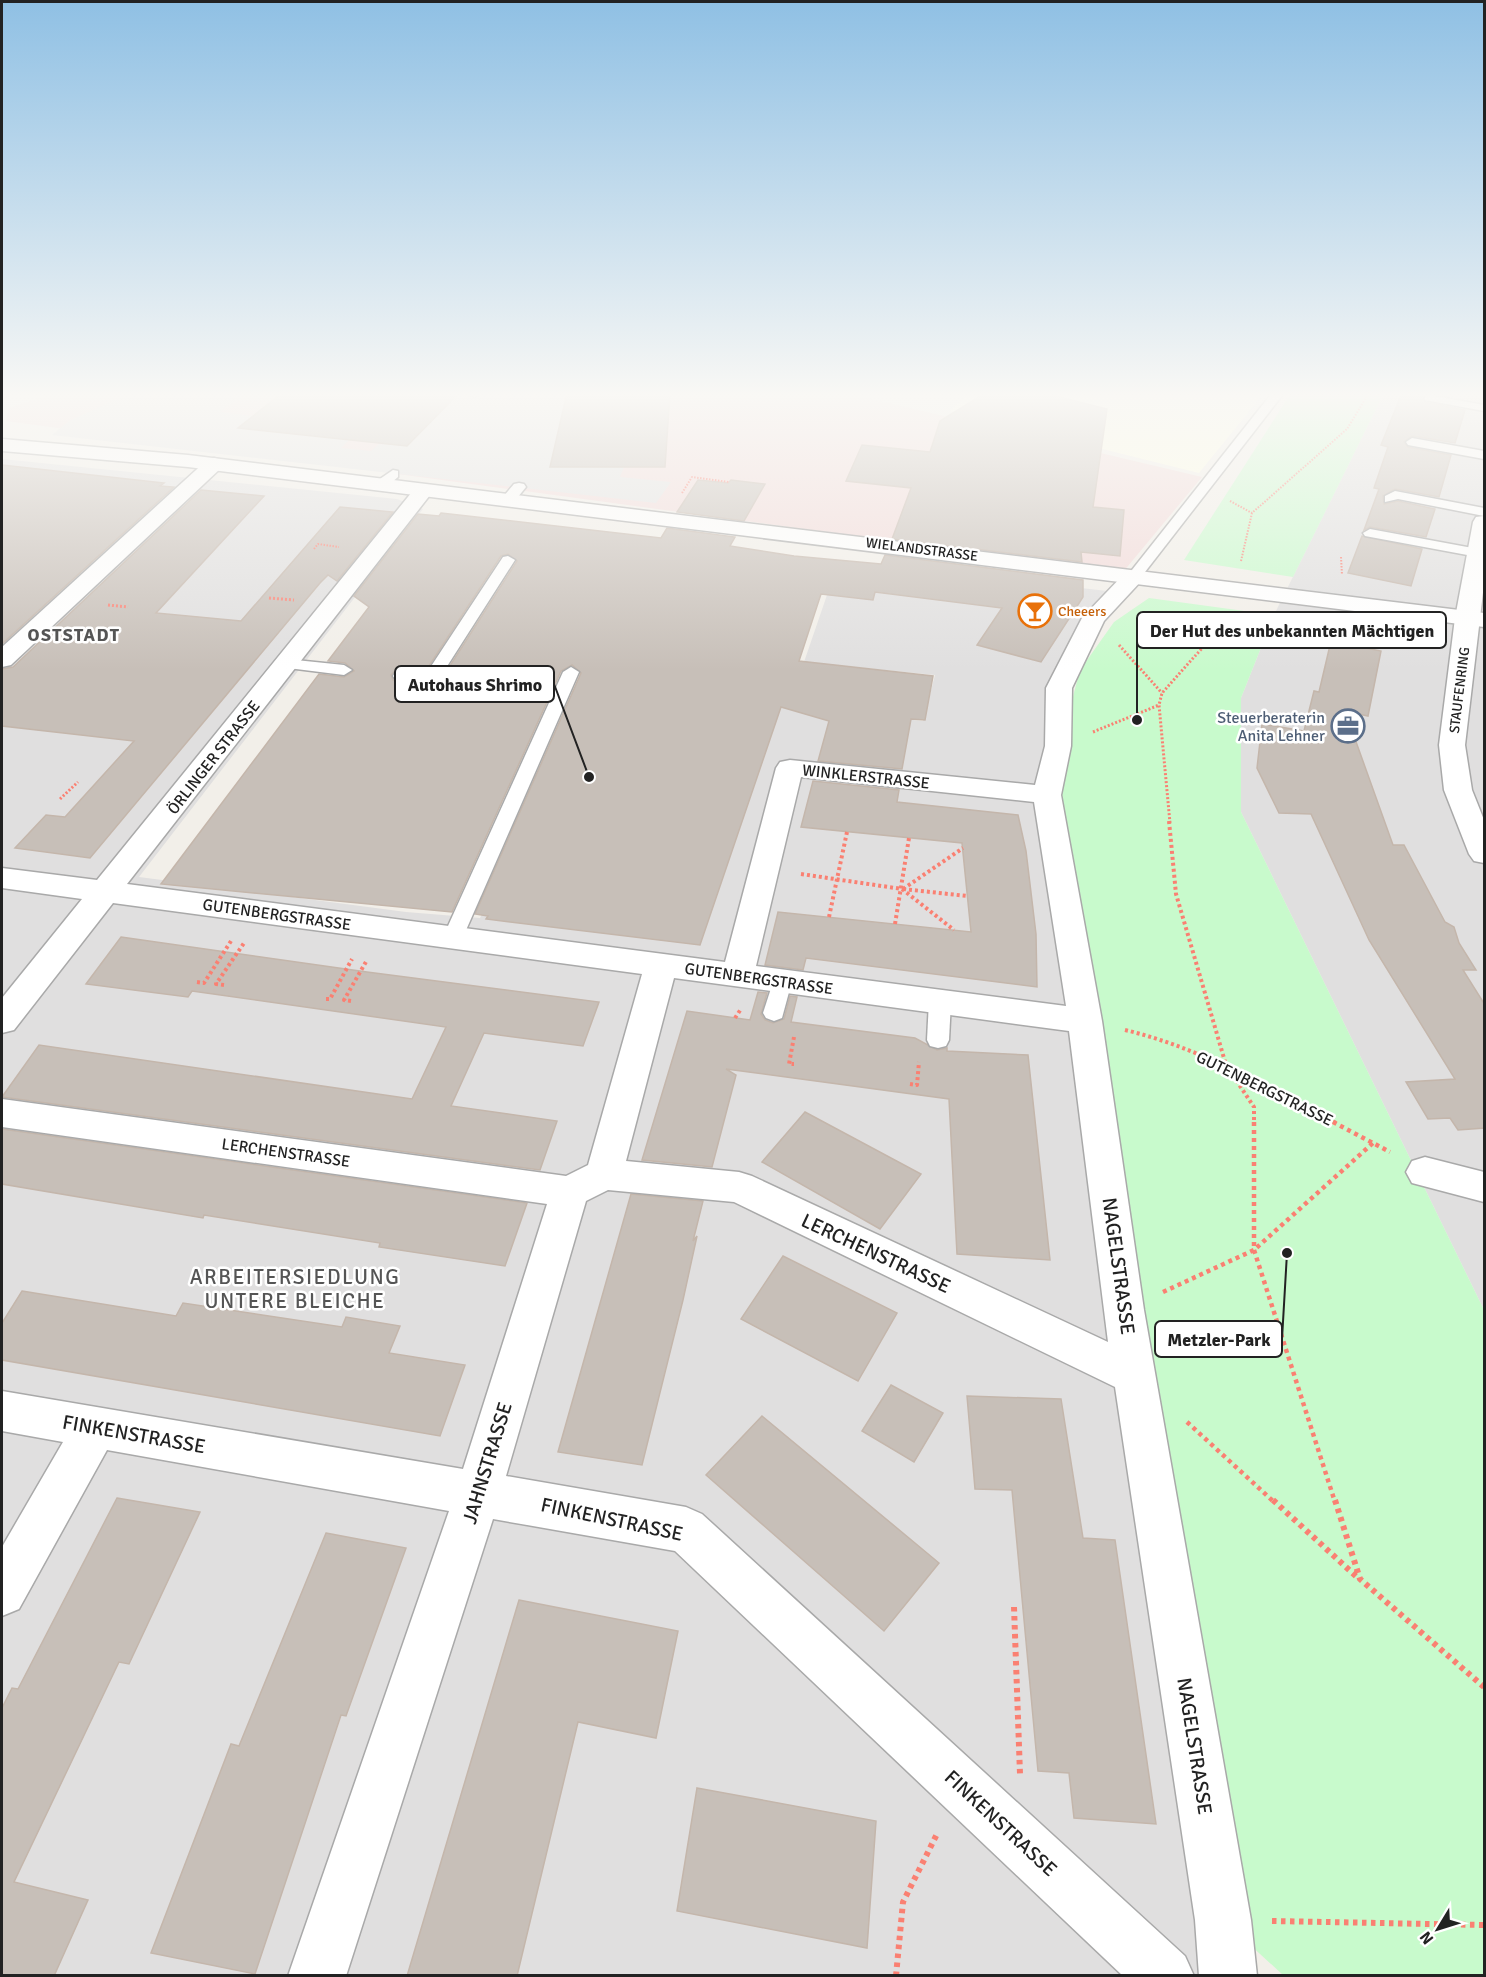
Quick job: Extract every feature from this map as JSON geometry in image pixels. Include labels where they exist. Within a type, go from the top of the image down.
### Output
[{"type":"street","points":[[2,660],[191,485]]},
{"type":"street","name":"WIELANDSTRASSE","points":[[404,485],[423,491],[513,494],[1023,561],[1133,578],[1476,619]]},
{"type":"street","name":"ÖRLINGER STRASSE","points":[[2,1021],[108,891],[423,491]]},
{"type":"street","name":"STAUFENRING","points":[[1484,852],[1463,805],[1453,760],[1455,717],[1476,619],[1478,553],[1485,522]]},
{"type":"street","name":"NAGELSTRASSE","points":[[1133,578],[1094,618],[1059,688],[1058,746],[1047,795],[1085,1021],[1124,1310],[1223,1920],[1228,1976]]},
{"type":"street","name":"WINKLERSTRASSE","points":[[738,975],[790,768],[1047,795]]},
{"type":"street","name":"GUTENBERGSTRASSE","points":[[2,878],[1085,1021]]},
{"type":"street","name":"JAHNSTRASSE","points":[[317,1976],[478,1494],[661,965]]},
{"type":"street","name":"LERCHENSTRASSE","points":[[2,1113],[587,1183],[739,1187],[1136,1376]]},
{"type":"street","points":[[1425,1172],[1485,1187]]},
{"type":"street","name":"FINKENSTRASSE","points":[[2,1411],[686,1530],[1165,1976]]},
{"type":"street","points":[[2,1592],[96,1428]]},
{"type":"lane","points":[[1133,578],[1206,485]]},
{"type":"lane","points":[[1390,499],[1395,495],[1485,512]]},
{"type":"lane","points":[[1370,533],[1478,553]]},
{"type":"lane","points":[[401,676],[431,679],[508,560]]},
{"type":"lane","points":[[286,664],[344,670]]},
{"type":"lane","points":[[453,937],[571,672]]},
{"type":"lane","points":[[774,1013],[782,981]]},
{"type":"lane","points":[[938,1040],[940,1001]]},
{"type":"path","points":[[1239,570],[1252,513],[1283,485]]},
{"type":"path","points":[[314,549],[318,544]]},
{"type":"path","points":[[1232,615],[1162,693],[1159,705],[1176,894],[1226,1065],[1254,1107],[1254,1250],[1360,1579]]},
{"type":"path","points":[[1094,618],[1162,693]]},
{"type":"path","points":[[1058,746],[1159,705]]},
{"type":"path","points":[[60,799],[78,782]]},
{"type":"path","points":[[829,917],[847,832]]},
{"type":"path","points":[[895,924],[909,838]]},
{"type":"path","points":[[902,889],[963,848]]},
{"type":"path","points":[[764,870],[836,877],[902,889],[967,896]]},
{"type":"path","points":[[902,889],[954,930]]},
{"type":"path","points":[[197,982],[204,983],[257,911]]},
{"type":"path","points":[[224,986],[216,984],[257,911]]},
{"type":"path","points":[[326,999],[330,999],[377,927]]},
{"type":"path","points":[[351,1001],[344,1000],[377,927]]},
{"type":"path","name":"GUTENBERGSTRASSE","points":[[1085,1021],[1158,1038],[1226,1065],[1425,1172]]},
{"type":"path","points":[[1124,1310],[1254,1250],[1373,1143]]},
{"type":"path","points":[[1136,1376],[1360,1579],[1485,1687]]},
{"type":"path","points":[[1014,1607],[1023,1844]]},
{"type":"path","points":[[896,1976],[903,1902],[961,1787]]},
{"type":"path","points":[[1223,1920],[1485,1925]]},
{"type":"shaded area","points":[[2,485],[261,485],[397,499],[423,509],[139,877],[406,912],[480,918],[519,840],[694,697],[923,721],[935,675],[804,662],[839,560],[1107,591],[1052,690],[1041,782],[1105,1328],[1207,1975],[2,1975]]},
{"type":"shaded area","points":[[481,485],[1195,485],[1123,572]]},
{"type":"shaded area","points":[[498,485],[669,485],[656,503]]},
{"type":"shaded area","points":[[1338,485],[1484,485],[1484,1310],[1241,812],[1241,698],[1274,615]]},
{"type":"green space","points":[[1232,485],[1338,485],[1293,577],[1184,560]]},
{"type":"green space","points":[[1149,598],[1274,615],[1241,698],[1241,812],[1484,1310],[1484,1975],[1283,1975],[1223,1920],[1047,795],[1080,670],[1114,622]]},
{"type":"building","points":[[2,485],[174,487],[2,644]]},
{"type":"building","points":[[695,485],[764,485],[744,521],[677,512]]},
{"type":"building","points":[[886,485],[1096,485],[1093,507],[1124,510],[1120,556],[1081,552],[1082,562],[892,539],[911,488]]},
{"type":"building","points":[[1375,485],[1442,485],[1439,497],[1395,489],[1383,496],[1384,504],[1398,501],[1435,509],[1426,537],[1370,527],[1364,530],[1379,489],[1374,488]]},
{"type":"building","points":[[201,490],[264,496],[156,613],[241,621],[340,507],[393,512],[337,581],[328,575],[320,583],[90,858],[15,848],[46,815],[65,817],[134,741],[2,726],[2,669],[13,667]]},
{"type":"building","points":[[441,513],[661,538],[667,528],[735,537],[730,546],[794,556],[881,564],[885,555],[1083,580],[1083,597],[1041,662],[977,645],[1002,608],[875,592],[873,600],[821,594],[799,661],[933,676],[925,720],[911,719],[902,769],[818,761],[829,721],[781,707],[700,945],[486,919],[488,916],[475,914],[581,673],[572,665],[561,671],[452,912],[161,884],[319,674],[344,677],[354,671],[345,663],[328,661],[369,607],[354,596],[418,514],[439,516]],"holes":[[[508,554],[517,561],[439,683],[393,680],[391,675],[395,671],[425,672],[501,556]]]},
{"type":"building","points":[[1362,536],[1422,549],[1411,586],[1348,573]]},
{"type":"building","points":[[1331,641],[1381,651],[1368,716],[1345,711],[1393,845],[1404,845],[1445,922],[1454,927],[1459,943],[1476,970],[1463,970],[1485,1005],[1485,1128],[1458,1130],[1450,1118],[1428,1119],[1406,1082],[1455,1079],[1369,940],[1311,814],[1279,813],[1257,768],[1262,724],[1304,731],[1314,691],[1319,692]]},
{"type":"building","points":[[813,781],[899,790],[897,802],[1018,815],[1026,851],[1036,934],[1037,987],[806,958],[803,970],[765,965],[778,912],[971,932],[962,843],[801,827]]},
{"type":"building","points":[[121,937],[599,1002],[583,1046],[484,1033],[451,1106],[557,1121],[540,1170],[2,1097],[39,1045],[412,1099],[446,1027],[192,991],[188,997],[86,984]]},
{"type":"building","points":[[758,992],[767,993],[761,1014],[765,1020],[773,1023],[784,1019],[790,996],[797,997],[791,1022],[915,1038],[937,1050],[947,1048],[947,1051],[1028,1055],[1050,1260],[957,1254],[949,1099],[726,1069],[736,1075],[712,1167],[642,1160],[687,1011],[750,1020]]},
{"type":"building","points":[[805,1112],[921,1174],[880,1229],[762,1162]]},
{"type":"building","points":[[2,1129],[527,1203],[505,1266],[379,1247],[380,1243],[204,1215],[203,1218],[2,1184]]},
{"type":"building","points":[[631,1194],[703,1201],[693,1241],[697,1236],[683,1300],[642,1465],[558,1452]]},
{"type":"building","points":[[783,1256],[897,1313],[858,1381],[741,1319]]},
{"type":"building","points":[[22,1291],[176,1316],[183,1303],[342,1327],[346,1317],[400,1326],[389,1353],[465,1365],[440,1436],[2,1360],[2,1323]]},
{"type":"building","points":[[891,1385],[943,1413],[914,1462],[862,1431]]},
{"type":"building","points":[[967,1396],[1061,1399],[1083,1538],[1115,1540],[1156,1824],[1074,1818],[1069,1773],[1038,1771],[1012,1490],[975,1489]]},
{"type":"building","points":[[762,1416],[939,1563],[884,1631],[706,1475]]},
{"type":"building","points":[[117,1498],[200,1512],[129,1664],[119,1662],[14,1882],[88,1900],[54,1976],[2,1976],[2,1708],[12,1688],[18,1689]]},
{"type":"building","points":[[326,1533],[406,1548],[346,1716],[341,1715],[255,1974],[151,1953],[231,1744],[239,1746]]},
{"type":"building","points":[[519,1600],[678,1631],[656,1738],[578,1722],[517,1976],[407,1976]]},
{"type":"building","points":[[697,1788],[876,1821],[867,1948],[677,1911]]},
{"type":"place","name":"Cheeers","points":[[1035,611]]},
{"type":"place","name":"Der Hut des unbekannten Mächtigen","points":[[1137,720]]},
{"type":"place","name":"Steuerberaterin Anita Lehner","points":[[1348,726]]},
{"type":"place","name":"Autohaus Shrimo","points":[[589,777]]},
{"type":"place","name":"Metzler-Park","points":[[1287,1253]]},
{"type":"district","name":"OSTSTADT","points":[[74,635]]},
{"type":"district","name":"ARBEITERSIEDLUNG UNTERE BLEICHE","points":[[295,1289]]}]
